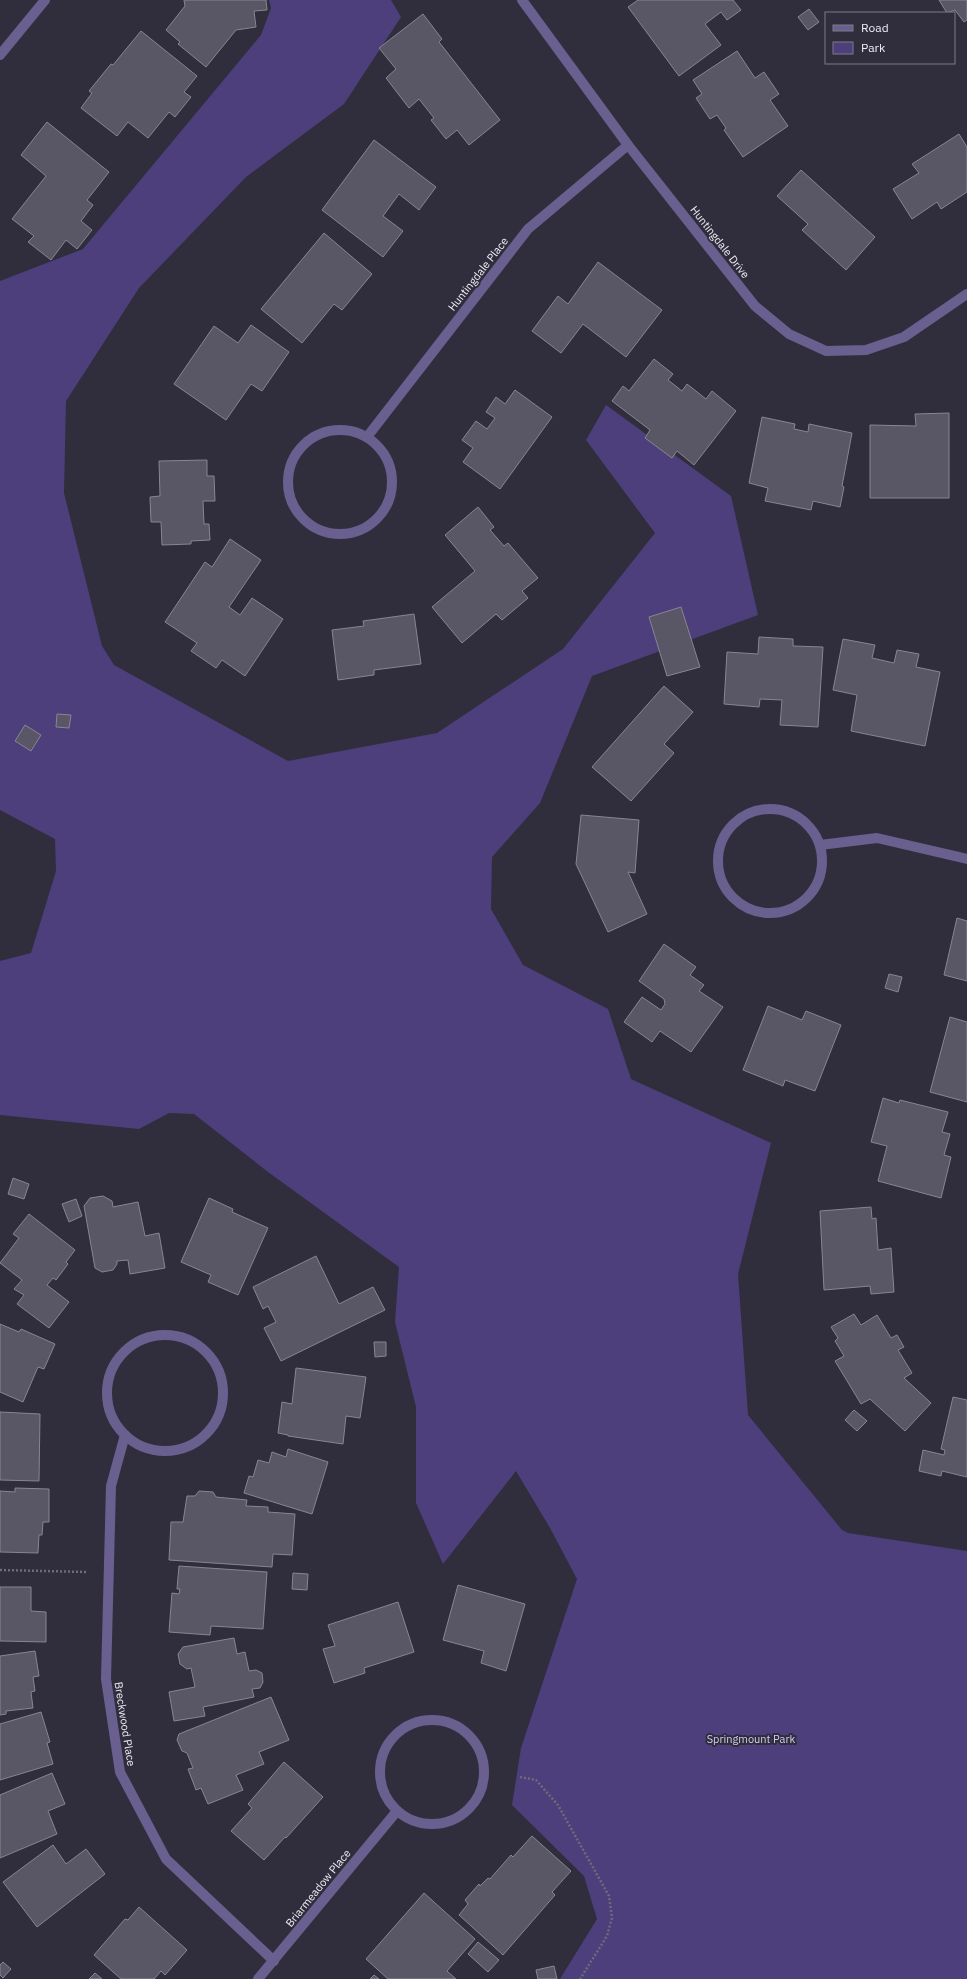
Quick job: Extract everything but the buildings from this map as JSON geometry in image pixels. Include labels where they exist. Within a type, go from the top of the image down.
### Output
[{"type":"street","points":[[0,54],[45,0]]},
{"type":"street","name":"Huntingdale Drive","points":[[522,0],[628,145],[755,306],[789,334],[826,351],[866,350],[904,337],[967,294]]},
{"type":"street","name":"Huntingdale Place","points":[[367,437],[528,229],[628,145]]},
{"type":"street","points":[[350,431],[367,437],[379,447],[389,462],[393,480],[390,499],[381,515],[367,528],[350,534],[329,534],[313,527],[296,511],[289,495],[290,469],[297,452],[309,440],[326,432],[350,431]]},
{"type":"street","points":[[765,809],[781,810],[797,817],[811,829],[820,845],[822,864],[818,882],[808,898],[791,910],[773,914],[748,910],[733,900],[722,884],[717,866],[720,842],[730,826],[748,813],[765,809]]},
{"type":"street","points":[[820,845],[877,838],[967,859]]},
{"type":"street","points":[[167,1335],[188,1339],[205,1350],[221,1376],[224,1396],[216,1422],[203,1437],[185,1448],[165,1451],[142,1446],[125,1435],[112,1417],[107,1397],[109,1377],[117,1360],[132,1345],[147,1337],[167,1335]]},
{"type":"street","name":"Breckwood Place","points":[[125,1435],[111,1486],[106,1679],[120,1772],[166,1859],[274,1961]]},
{"type":"street","points":[[434,1720],[452,1724],[468,1736],[477,1746],[483,1763],[483,1781],[475,1801],[456,1819],[430,1825],[412,1821],[397,1811],[387,1799],[381,1782],[380,1764],[386,1748],[397,1734],[407,1727],[424,1721],[434,1720]]},
{"type":"street","name":"Briarmeadow Place","points":[[258,1979],[397,1811]]},
{"type":"path","points":[[0,1570],[76,1571],[108,1574]]},
{"type":"path","points":[[520,1777],[536,1780],[558,1805],[609,1896],[612,1918],[608,1936],[580,1979]]},
{"type":"green space","name":"Springmount Park","points":[[269,0],[391,0],[401,17],[344,104],[246,177],[139,288],[66,401],[64,493],[102,646],[114,665],[288,761],[437,733],[563,649],[655,533],[586,440],[606,405],[731,496],[758,615],[592,676],[540,803],[492,857],[491,909],[523,965],[608,1009],[631,1079],[771,1143],[738,1274],[748,1415],[842,1530],[848,1533],[967,1551],[967,1979],[560,1979],[597,1919],[584,1876],[512,1805],[521,1748],[577,1579],[550,1528],[516,1471],[443,1564],[416,1503],[416,1407],[395,1322],[399,1267],[268,1172],[194,1114],[169,1113],[139,1129],[0,1115],[0,961],[31,953],[56,871],[55,839],[0,810],[0,281],[83,249],[261,35],[271,8]]}]
